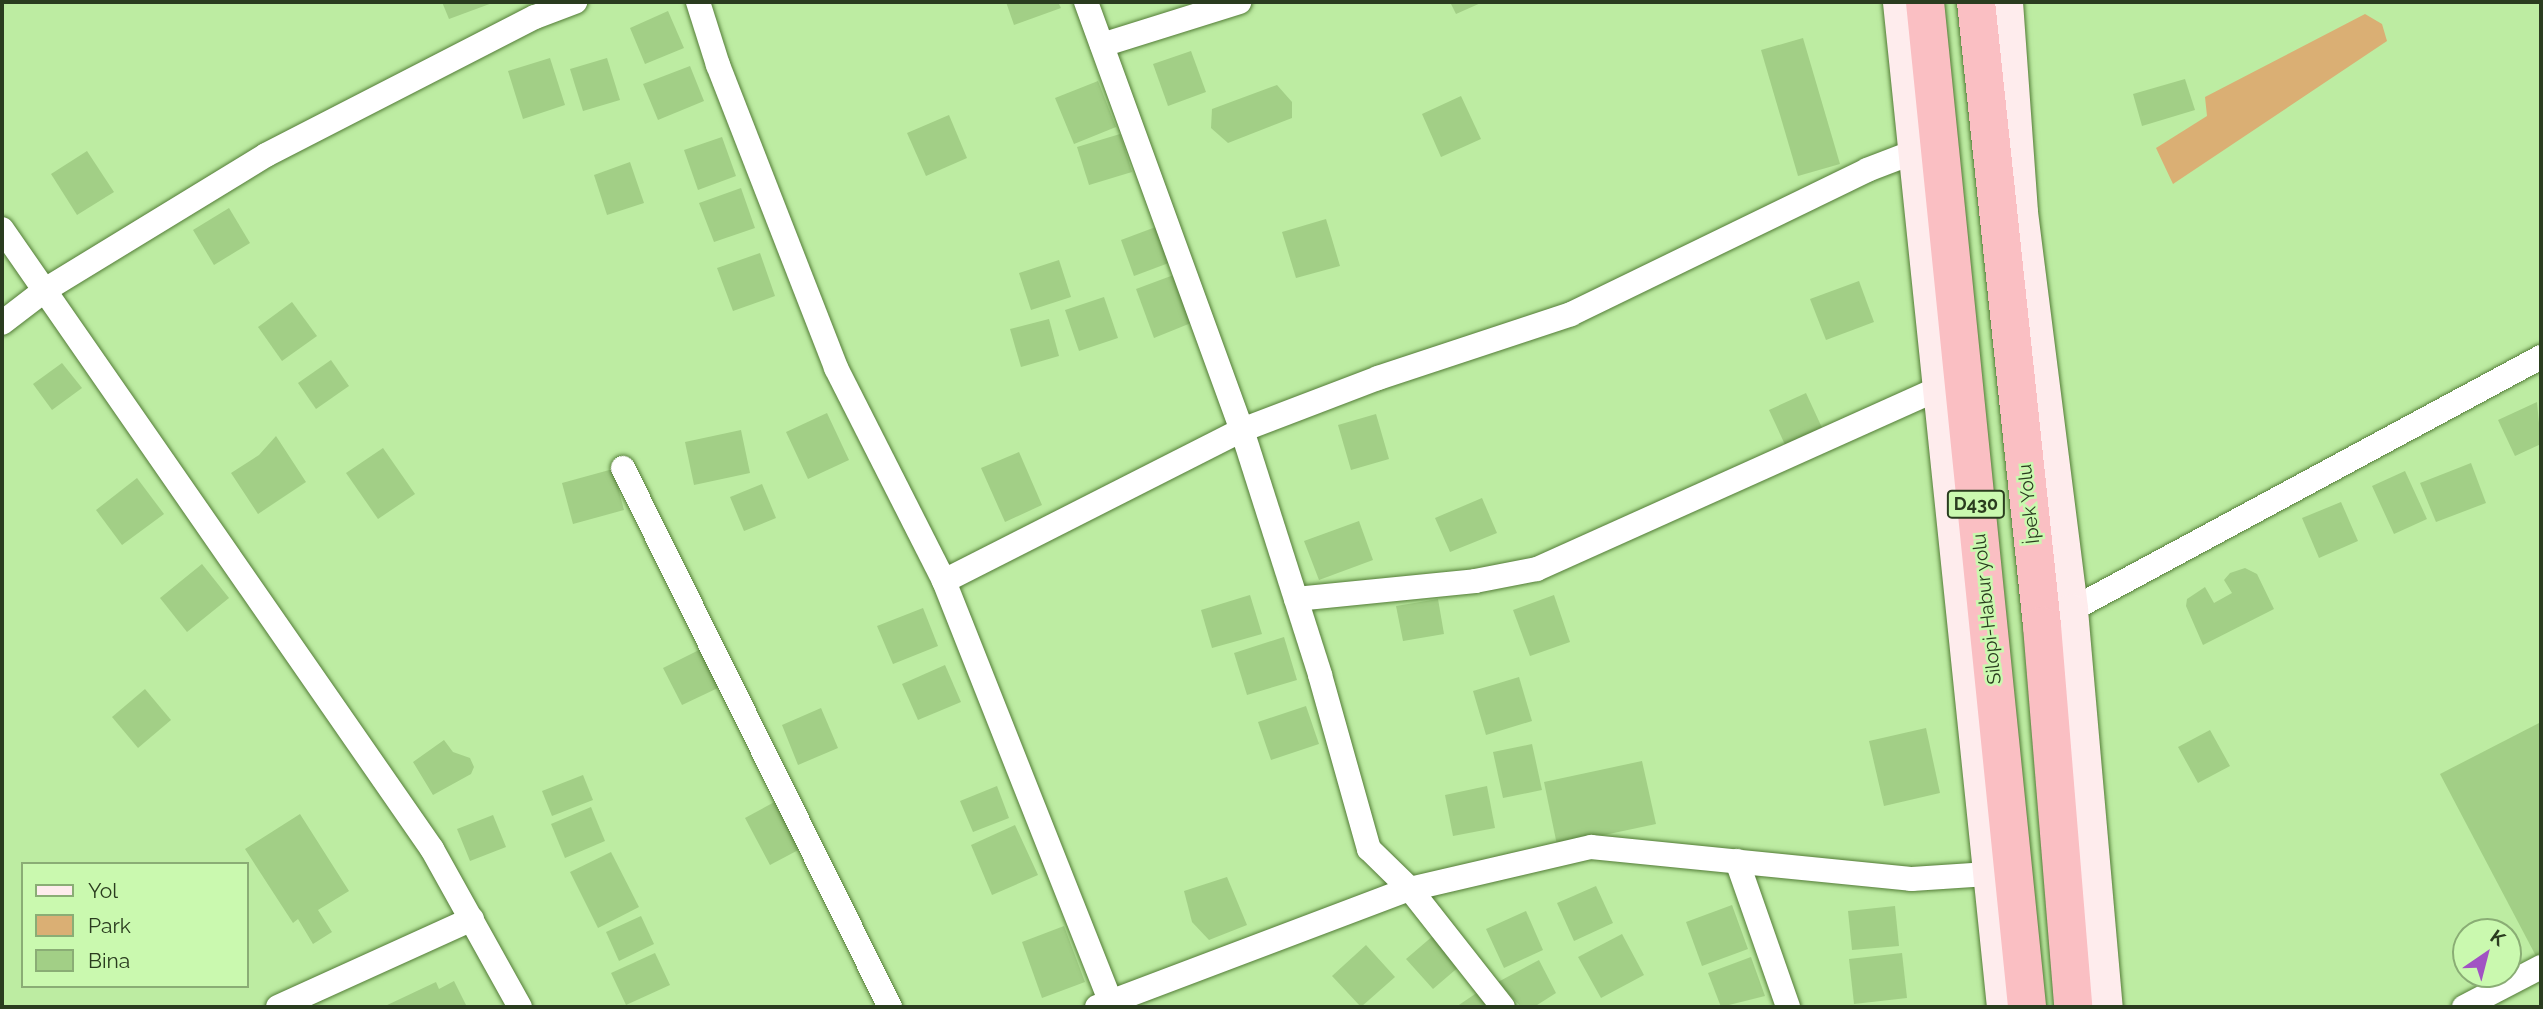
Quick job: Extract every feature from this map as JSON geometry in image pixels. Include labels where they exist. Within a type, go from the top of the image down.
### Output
[{"type":"highway","name":"Silopi-Habur yolu","points":[[1925,2],[2027,1007]]},
{"type":"highway","name":"İpek Yolu","points":[[1976,2],[2057,618],[2073,1007]]},
{"type":"street","points":[[2,323],[45,290],[266,155],[535,18],[575,2]]},
{"type":"street","points":[[698,2],[718,65],[836,368],[944,581],[1106,1006],[1410,889],[1591,847],[1912,879],[1988,874]]},
{"type":"street","points":[[1086,2],[1242,429],[1296,598],[1368,849],[1410,889],[1503,1007]]},
{"type":"street","points":[[1102,45],[1239,2]]},
{"type":"street","points":[[1899,2],[2003,1007]]},
{"type":"street","points":[[2006,2],[2021,212],[2057,618],[2106,1007]]},
{"type":"street","points":[[944,581],[1242,429],[1378,378],[1571,314],[1867,170],[1914,152]]},
{"type":"street","points":[[2,229],[432,849],[520,1007]]},
{"type":"street","points":[[2057,618],[2541,357]]},
{"type":"street","points":[[1296,598],[1475,581],[1538,569],[1939,388]]},
{"type":"street","points":[[623,468],[890,1007]]},
{"type":"street","points":[[1737,862],[1788,1007]]},
{"type":"street","points":[[278,1007],[471,919]]},
{"type":"street","points":[[2464,1007],[2541,967]]},
{"type":"green space","points":[[2365,14],[2382,24],[2387,41],[2173,184],[2156,148],[2207,116],[2205,97]]},
{"type":"building","points":[[442,2],[495,2],[449,19]]},
{"type":"building","points":[[1006,2],[1058,2],[1061,8],[1014,25]]},
{"type":"building","points":[[1450,2],[1483,2],[1456,14]]},
{"type":"building","points":[[668,11],[684,48],[645,64],[630,28]]},
{"type":"building","points":[[1803,38],[1840,164],[1798,176],[1761,50]]},
{"type":"building","points":[[1191,51],[1206,92],[1168,106],[1153,64]]},
{"type":"building","points":[[550,58],[565,105],[523,119],[508,71]]},
{"type":"building","points":[[607,58],[620,100],[583,111],[570,69]]},
{"type":"building","points":[[690,66],[704,101],[658,120],[643,84]]},
{"type":"building","points":[[2185,79],[2195,110],[2142,126],[2133,94]]},
{"type":"building","points":[[1098,81],[1116,127],[1074,144],[1055,98]]},
{"type":"building","points":[[1277,85],[1292,102],[1292,118],[1228,143],[1211,128],[1212,109]]},
{"type":"building","points":[[1461,96],[1481,139],[1441,157],[1422,114]]},
{"type":"building","points":[[949,115],[967,158],[926,176],[907,133]]},
{"type":"building","points":[[1120,134],[1132,172],[1089,185],[1077,147]]},
{"type":"building","points":[[722,137],[736,176],[698,190],[684,150]]},
{"type":"building","points":[[87,151],[114,192],[77,215],[51,174]]},
{"type":"building","points":[[630,162],[644,203],[607,215],[594,175]]},
{"type":"building","points":[[741,188],[755,228],[714,242],[699,203]]},
{"type":"building","points":[[229,208],[250,243],[214,265],[193,230]]},
{"type":"building","points":[[1326,219],[1340,266],[1296,278],[1282,232]]},
{"type":"building","points":[[1161,225],[1174,261],[1134,276],[1121,240]]},
{"type":"building","points":[[760,253],[775,296],[733,311],[717,268]]},
{"type":"building","points":[[1059,260],[1071,297],[1031,310],[1019,273]]},
{"type":"building","points":[[1179,273],[1191,323],[1154,338],[1136,289]]},
{"type":"building","points":[[1859,281],[1874,322],[1826,340],[1810,299]]},
{"type":"building","points":[[1104,297],[1118,338],[1079,351],[1065,310]]},
{"type":"building","points":[[292,302],[317,336],[282,361],[258,327]]},
{"type":"building","points":[[1049,319],[1059,356],[1021,367],[1010,329]]},
{"type":"building","points":[[331,360],[349,386],[316,409],[298,383]]},
{"type":"building","points":[[62,363],[82,388],[52,410],[33,384]]},
{"type":"building","points":[[1806,393],[1824,432],[1787,449],[1769,410]]},
{"type":"building","points":[[2537,402],[2541,444],[2515,456],[2498,420]]},
{"type":"building","points":[[827,413],[849,460],[808,479],[786,432]]},
{"type":"building","points":[[1376,414],[1389,459],[1351,470],[1338,425]]},
{"type":"building","points":[[741,430],[750,473],[694,485],[685,442]]},
{"type":"building","points":[[276,436],[306,482],[258,514],[231,473],[259,455]]},
{"type":"building","points":[[383,448],[415,494],[378,519],[346,473]]},
{"type":"building","points":[[1019,452],[1042,505],[1005,522],[981,468]]},
{"type":"building","points":[[2471,463],[2486,503],[2436,522],[2420,483]]},
{"type":"building","points":[[613,469],[624,510],[573,524],[562,483]]},
{"type":"building","points":[[2405,471],[2427,519],[2394,534],[2372,486]]},
{"type":"building","points":[[137,478],[164,514],[122,545],[96,510]]},
{"type":"building","points":[[762,484],[776,518],[744,531],[730,497]]},
{"type":"building","points":[[1482,498],[1497,533],[1450,552],[1435,518]]},
{"type":"building","points":[[2341,502],[2358,541],[2319,558],[2302,518]]},
{"type":"building","points":[[1359,521],[1373,560],[1319,580],[1304,541]]},
{"type":"building","points":[[202,564],[229,598],[187,632],[160,598]]},
{"type":"building","points":[[2245,568],[2257,574],[2274,609],[2203,645],[2186,606],[2187,599],[2205,587],[2214,603],[2232,593],[2224,580],[2230,573]]},
{"type":"building","points":[[1250,595],[1262,634],[1212,648],[1201,610]]},
{"type":"building","points":[[1554,595],[1570,642],[1530,656],[1513,610]]},
{"type":"building","points":[[1438,599],[1444,634],[1403,641],[1396,606]]},
{"type":"building","points":[[923,608],[938,646],[893,664],[877,626]]},
{"type":"building","points":[[1284,637],[1297,680],[1247,695],[1234,653]]},
{"type":"building","points":[[701,649],[720,687],[682,705],[663,668]]},
{"type":"building","points":[[945,665],[961,702],[918,720],[902,684]]},
{"type":"building","points":[[1519,677],[1532,721],[1486,735],[1473,691]]},
{"type":"building","points":[[145,689],[171,720],[138,748],[112,717]]},
{"type":"building","points":[[1306,706],[1319,744],[1271,760],[1258,722]]},
{"type":"building","points":[[821,708],[838,748],[798,765],[782,725]]},
{"type":"building","points":[[2541,722],[2541,956],[2537,958],[2522,930],[2522,918],[2516,918],[2440,774]]},
{"type":"building","points":[[1926,728],[1940,793],[1884,806],[1869,741]]},
{"type":"building","points":[[2210,730],[2230,766],[2198,783],[2178,747]]},
{"type":"building","points":[[444,740],[453,752],[470,758],[474,767],[471,774],[433,795],[413,762]]},
{"type":"building","points":[[1532,744],[1542,790],[1503,798],[1493,752]]},
{"type":"building","points":[[1642,761],[1656,824],[1557,845],[1544,782]]},
{"type":"building","points":[[583,775],[593,800],[552,816],[542,791]]},
{"type":"building","points":[[997,786],[1009,818],[973,832],[960,801]]},
{"type":"building","points":[[1487,786],[1495,828],[1453,836],[1445,795]]},
{"type":"building","points":[[778,800],[804,847],[770,865],[745,818]]},
{"type":"building","points":[[591,807],[605,841],[565,858],[551,824]]},
{"type":"building","points":[[300,814],[349,891],[318,910],[332,932],[313,944],[298,919],[293,923],[245,849]]},
{"type":"building","points":[[493,815],[506,847],[470,861],[457,829]]},
{"type":"building","points":[[1015,825],[1038,875],[992,895],[971,845]]},
{"type":"building","points":[[611,852],[639,907],[598,928],[570,872]]},
{"type":"building","points":[[1227,877],[1247,925],[1209,940],[1192,922],[1184,891]]},
{"type":"building","points":[[1596,886],[1613,923],[1574,941],[1557,903]]},
{"type":"building","points":[[1732,905],[1748,949],[1702,966],[1686,922]]},
{"type":"building","points":[[1895,906],[1899,946],[1852,950],[1848,911]]},
{"type":"building","points":[[1526,911],[1543,950],[1504,968],[1486,929]]},
{"type":"building","points":[[641,916],[654,944],[619,961],[606,932]]},
{"type":"building","points":[[1064,926],[1085,982],[1042,998],[1022,942]]},
{"type":"building","points":[[1622,934],[1644,975],[1601,998],[1578,957]]},
{"type":"building","points":[[1434,935],[1461,965],[1433,989],[1406,959]]},
{"type":"building","points":[[1366,945],[1395,977],[1361,1007],[1332,976]]},
{"type":"building","points":[[655,953],[670,985],[626,1005],[611,973]]},
{"type":"building","points":[[1902,953],[1907,998],[1854,1004],[1849,959]]},
{"type":"building","points":[[1751,957],[1765,996],[1721,1007],[1708,973]]},
{"type":"building","points":[[1539,960],[1556,993],[1534,1007],[1521,1007],[1498,982]]},
{"type":"building","points":[[454,981],[467,1007],[383,1007],[436,982],[439,989]]},
{"type":"building","points":[[1478,992],[1489,1007],[1456,1007]]}]
